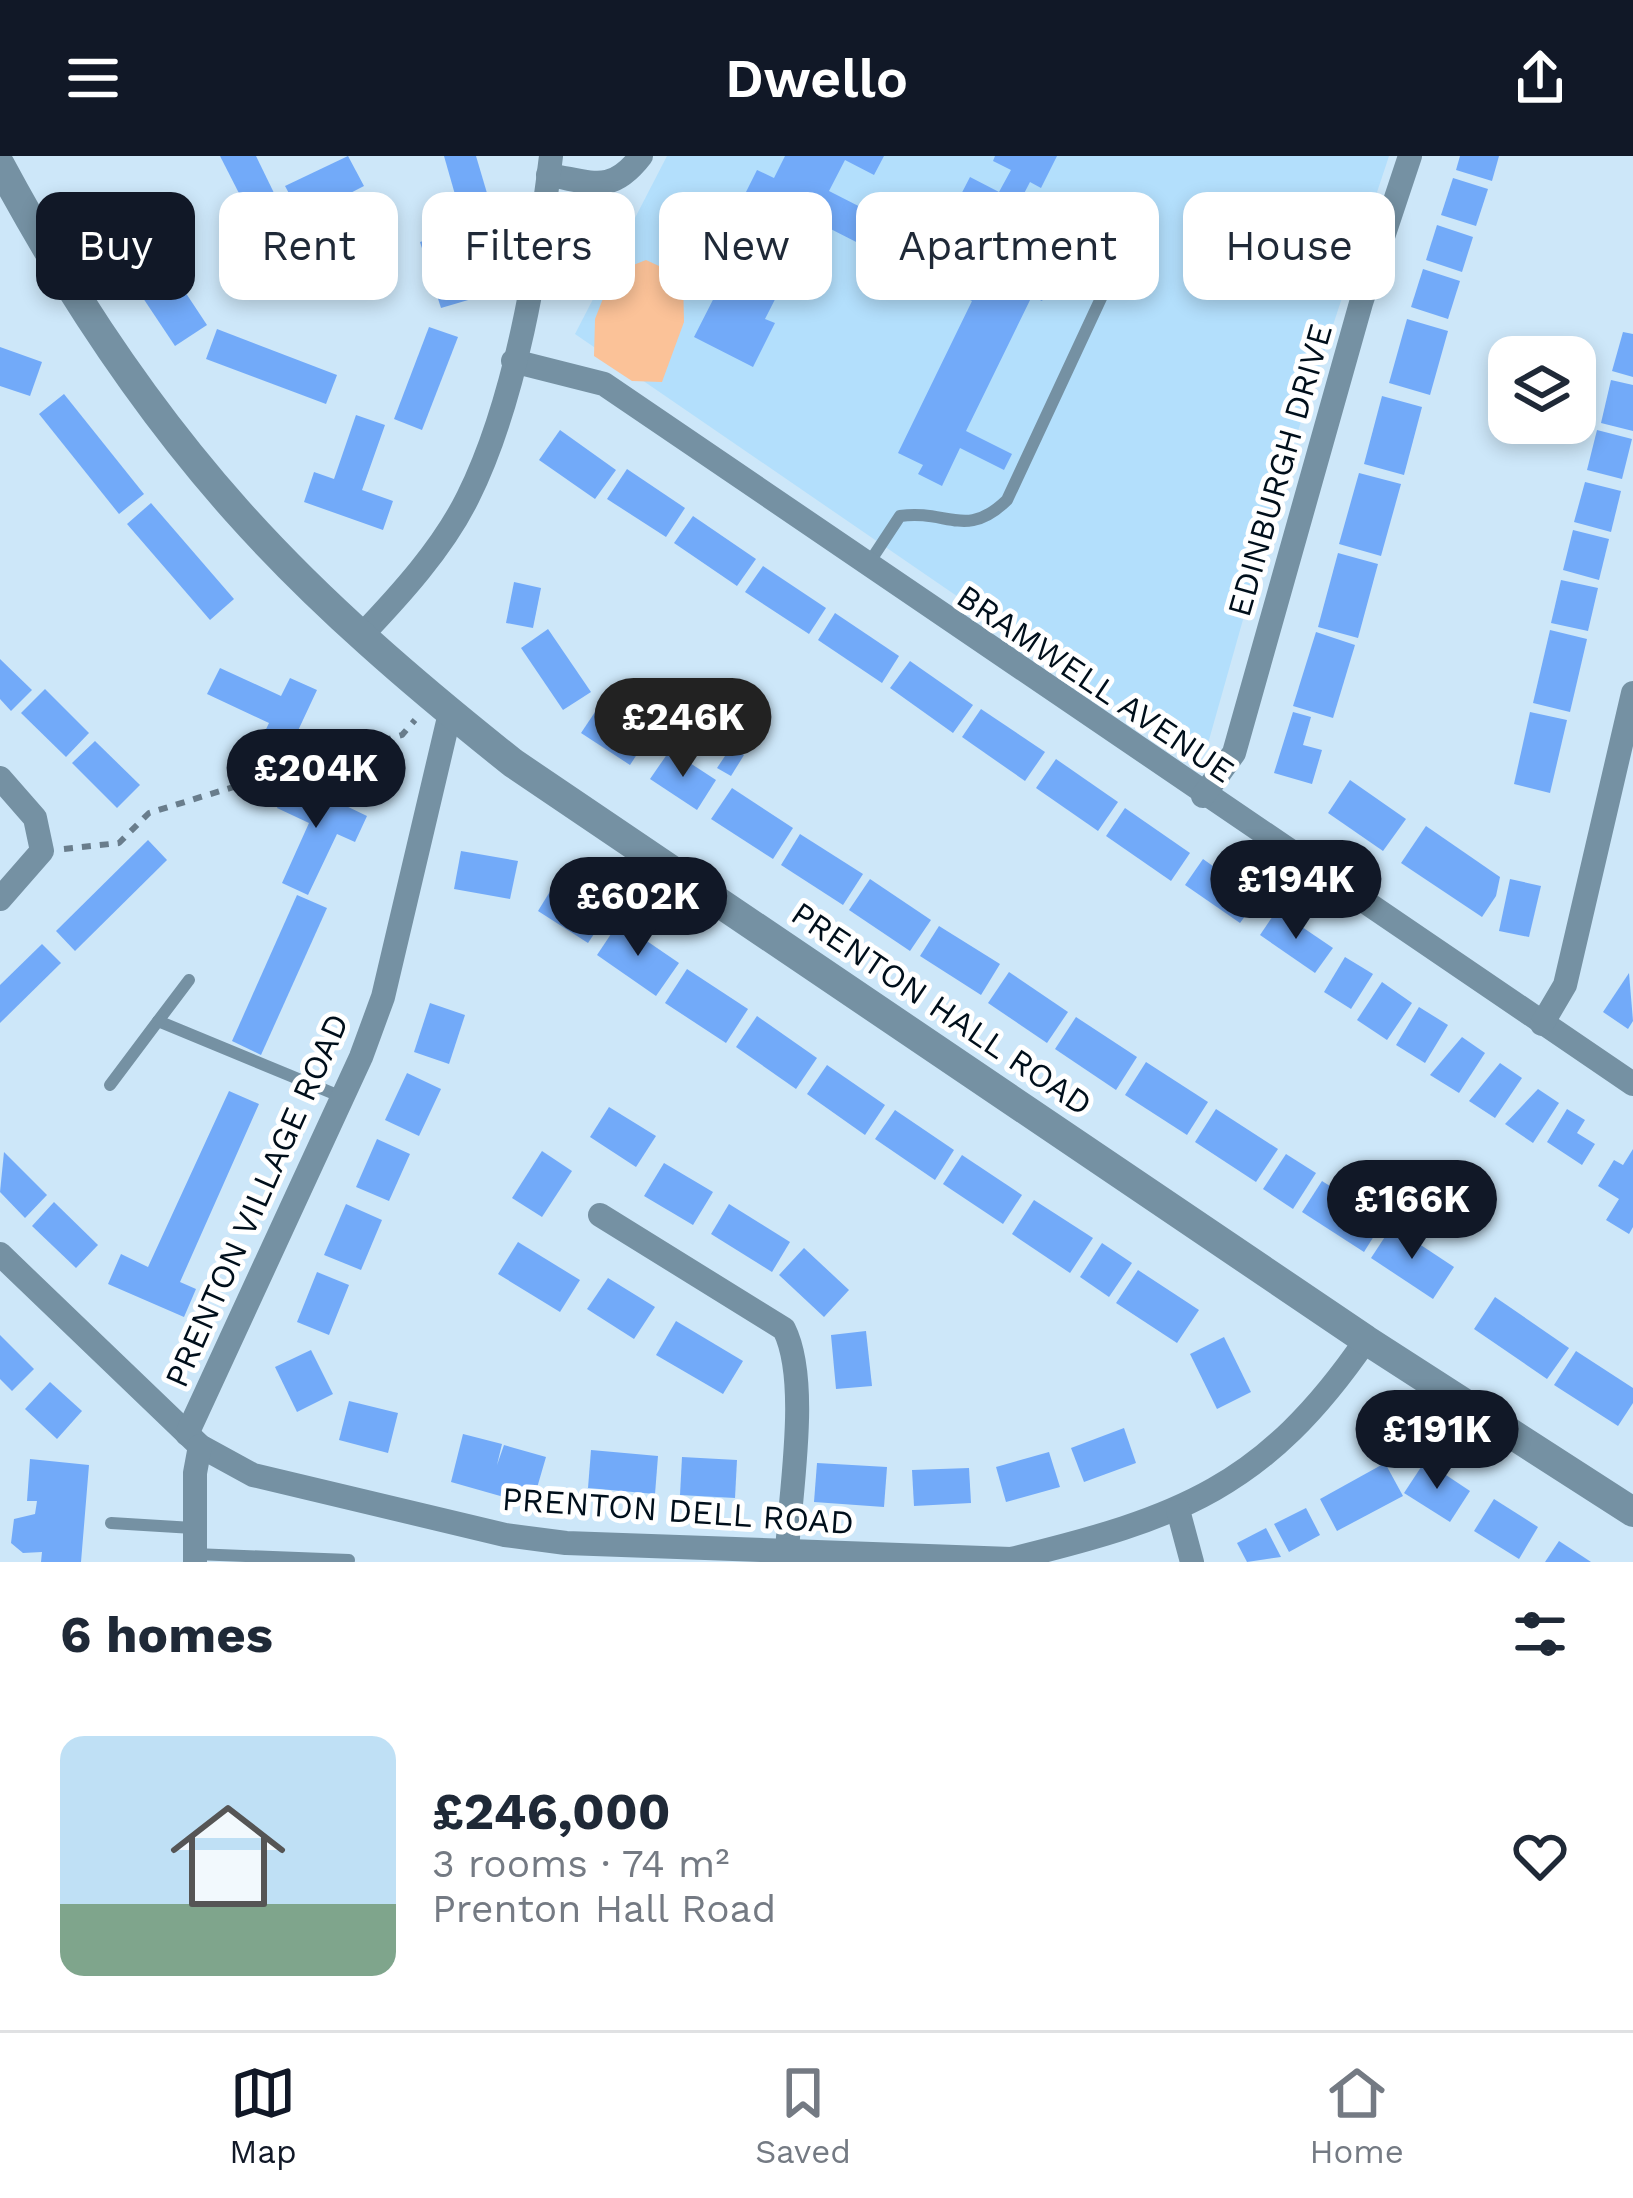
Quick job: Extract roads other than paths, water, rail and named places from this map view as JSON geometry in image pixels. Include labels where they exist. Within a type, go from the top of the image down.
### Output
[{"type":"street","points":[[361,636],[403,592],[467,500],[500,417],[550,166],[608,184],[622,179],[641,156]]},
{"type":"street","name":"EDINBURGH DRIVE","points":[[1203,796],[1234,753],[1361,303],[1410,156]]},
{"type":"street","name":"PRENTON HALL ROAD","points":[[0,165],[46,250],[234,508],[361,636],[512,764],[1366,1340],[1633,1512]]},
{"type":"street","name":"BRAMWELL AVENUE","points":[[513,362],[604,384],[866,567],[1633,1084]]},
{"type":"street","points":[[1542,1024],[1564,985],[1633,692]]},
{"type":"street","name":"PRENTON VILLAGE ROAD","points":[[194,1548],[194,1440],[383,997],[442,706]]},
{"type":"street","points":[[0,778],[35,818],[42,850],[0,899]]},
{"type":"street","points":[[600,1215],[784,1330],[793,1347],[795,1392],[787,1552]]},
{"type":"street","name":"PRENTON DELL ROAD","points":[[0,1254],[194,1440],[253,1475],[505,1535],[787,1552],[1011,1559],[1178,1510],[1252,1467],[1295,1432],[1366,1340]]},
{"type":"street","points":[[1178,1510],[1192,1562]]},
{"type":"lane","points":[[866,567],[900,516],[919,513],[970,523],[989,517],[1007,500],[1100,300]]},
{"type":"lane","points":[[110,1085],[189,980]]},
{"type":"lane","points":[[158,1021],[343,1097]]},
{"type":"lane","points":[[111,1523],[194,1548],[349,1560]]}]
